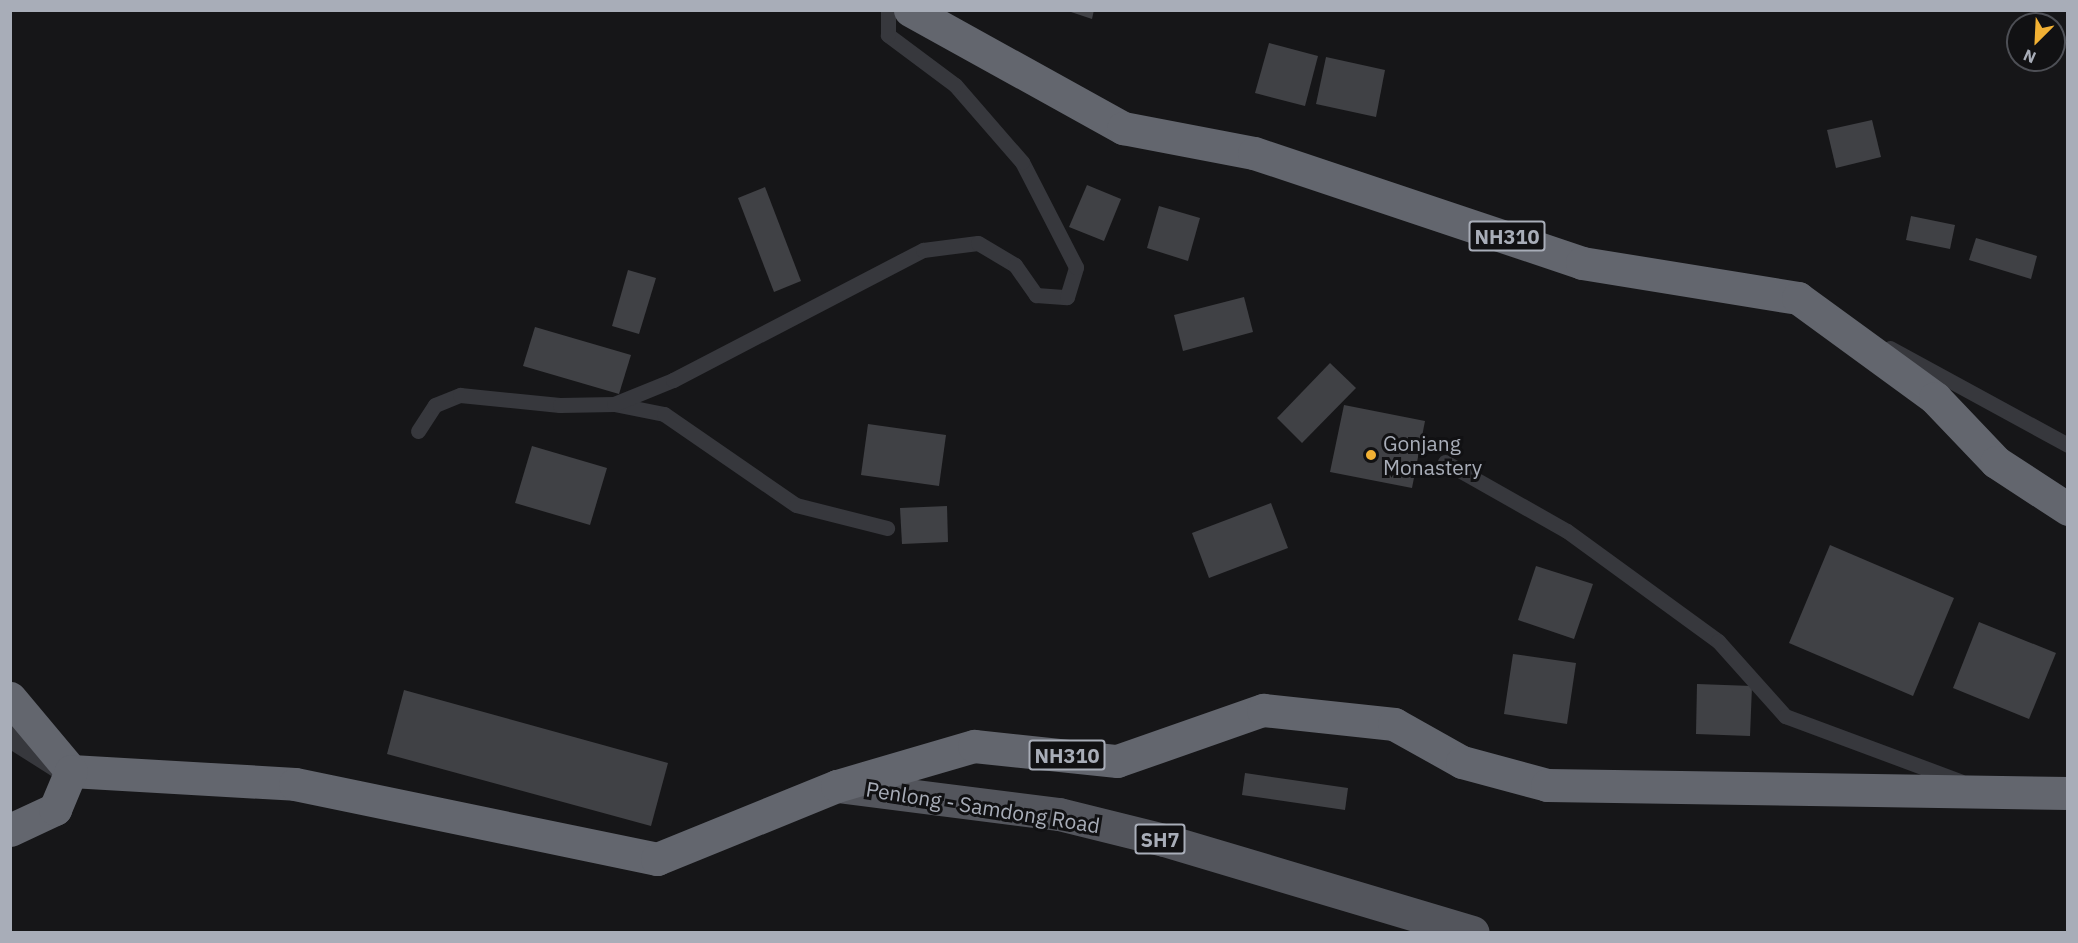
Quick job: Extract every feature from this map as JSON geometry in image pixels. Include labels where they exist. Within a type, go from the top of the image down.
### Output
[{"type":"highway","name":"NH310","points":[[910,10],[1123,128],[1254,153],[1582,263],[1798,298],[1935,398],[1996,462],[2067,509]]},
{"type":"highway","points":[[10,698],[71,771],[55,809],[10,830]]},
{"type":"highway","name":"NH310","points":[[71,771],[295,784],[657,859],[837,786],[974,746],[1117,760],[1263,710],[1394,724],[1462,762],[1547,784],[2067,793]]},
{"type":"main road","name":"Penlong - Samdong Road","points":[[837,786],[1059,814],[1164,840],[1473,933]]},
{"type":"street","points":[[10,732],[71,771]]},
{"type":"lane","points":[[614,404],[674,380],[922,250],[978,243],[1015,265],[1036,295],[1067,297],[1076,267],[1022,162],[955,85],[888,35],[888,10]]},
{"type":"lane","points":[[1798,298],[2067,445]]},
{"type":"lane","points":[[418,431],[435,405],[460,394],[560,405],[614,404],[664,414],[796,505],[887,528]]},
{"type":"lane","points":[[1445,462],[1567,531],[1718,641],[1785,716],[1983,790]]},
{"type":"building","points":[[1065,10],[1094,10],[1092,19]]},
{"type":"building","points":[[1269,43],[1318,56],[1305,106],[1255,93]]},
{"type":"building","points":[[1326,57],[1385,70],[1376,117],[1316,104]]},
{"type":"building","points":[[1872,120],[1881,157],[1836,168],[1827,130]]},
{"type":"building","points":[[1087,185],[1121,199],[1104,241],[1069,227]]},
{"type":"building","points":[[765,187],[801,281],[774,292],[738,198]]},
{"type":"building","points":[[1159,206],[1200,218],[1188,261],[1147,248]]},
{"type":"building","points":[[1911,216],[1955,225],[1950,249],[1906,240]]},
{"type":"building","points":[[1976,238],[2037,256],[2031,279],[1969,260]]},
{"type":"building","points":[[628,270],[656,278],[639,334],[612,326]]},
{"type":"building","points":[[1244,297],[1253,332],[1183,351],[1174,315]]},
{"type":"building","points":[[535,327],[631,355],[619,394],[523,366]]},
{"type":"building","points":[[1330,363],[1356,388],[1302,443],[1277,418]]},
{"type":"building","points":[[1344,405],[1425,421],[1412,488],[1330,472]]},
{"type":"building","points":[[868,424],[946,435],[939,486],[861,475]]},
{"type":"building","points":[[532,446],[607,468],[590,525],[515,503]]},
{"type":"building","points":[[1271,503],[1288,548],[1209,578],[1192,533]]},
{"type":"building","points":[[947,506],[948,542],[902,544],[900,508]]},
{"type":"building","points":[[1830,545],[1954,598],[1913,696],[1789,643]]},
{"type":"building","points":[[1536,566],[1593,584],[1574,639],[1518,620]]},
{"type":"building","points":[[1979,622],[2056,653],[2029,719],[1953,688]]},
{"type":"building","points":[[1513,654],[1576,663],[1567,724],[1504,714]]},
{"type":"building","points":[[1697,684],[1752,686],[1750,736],[1696,734]]},
{"type":"building","points":[[404,690],[668,763],[651,826],[387,754]]},
{"type":"building","points":[[1245,773],[1348,788],[1345,810],[1242,795]]},
{"type":"place","name":"Gonjang Monastery","points":[[1371,455]]}]
